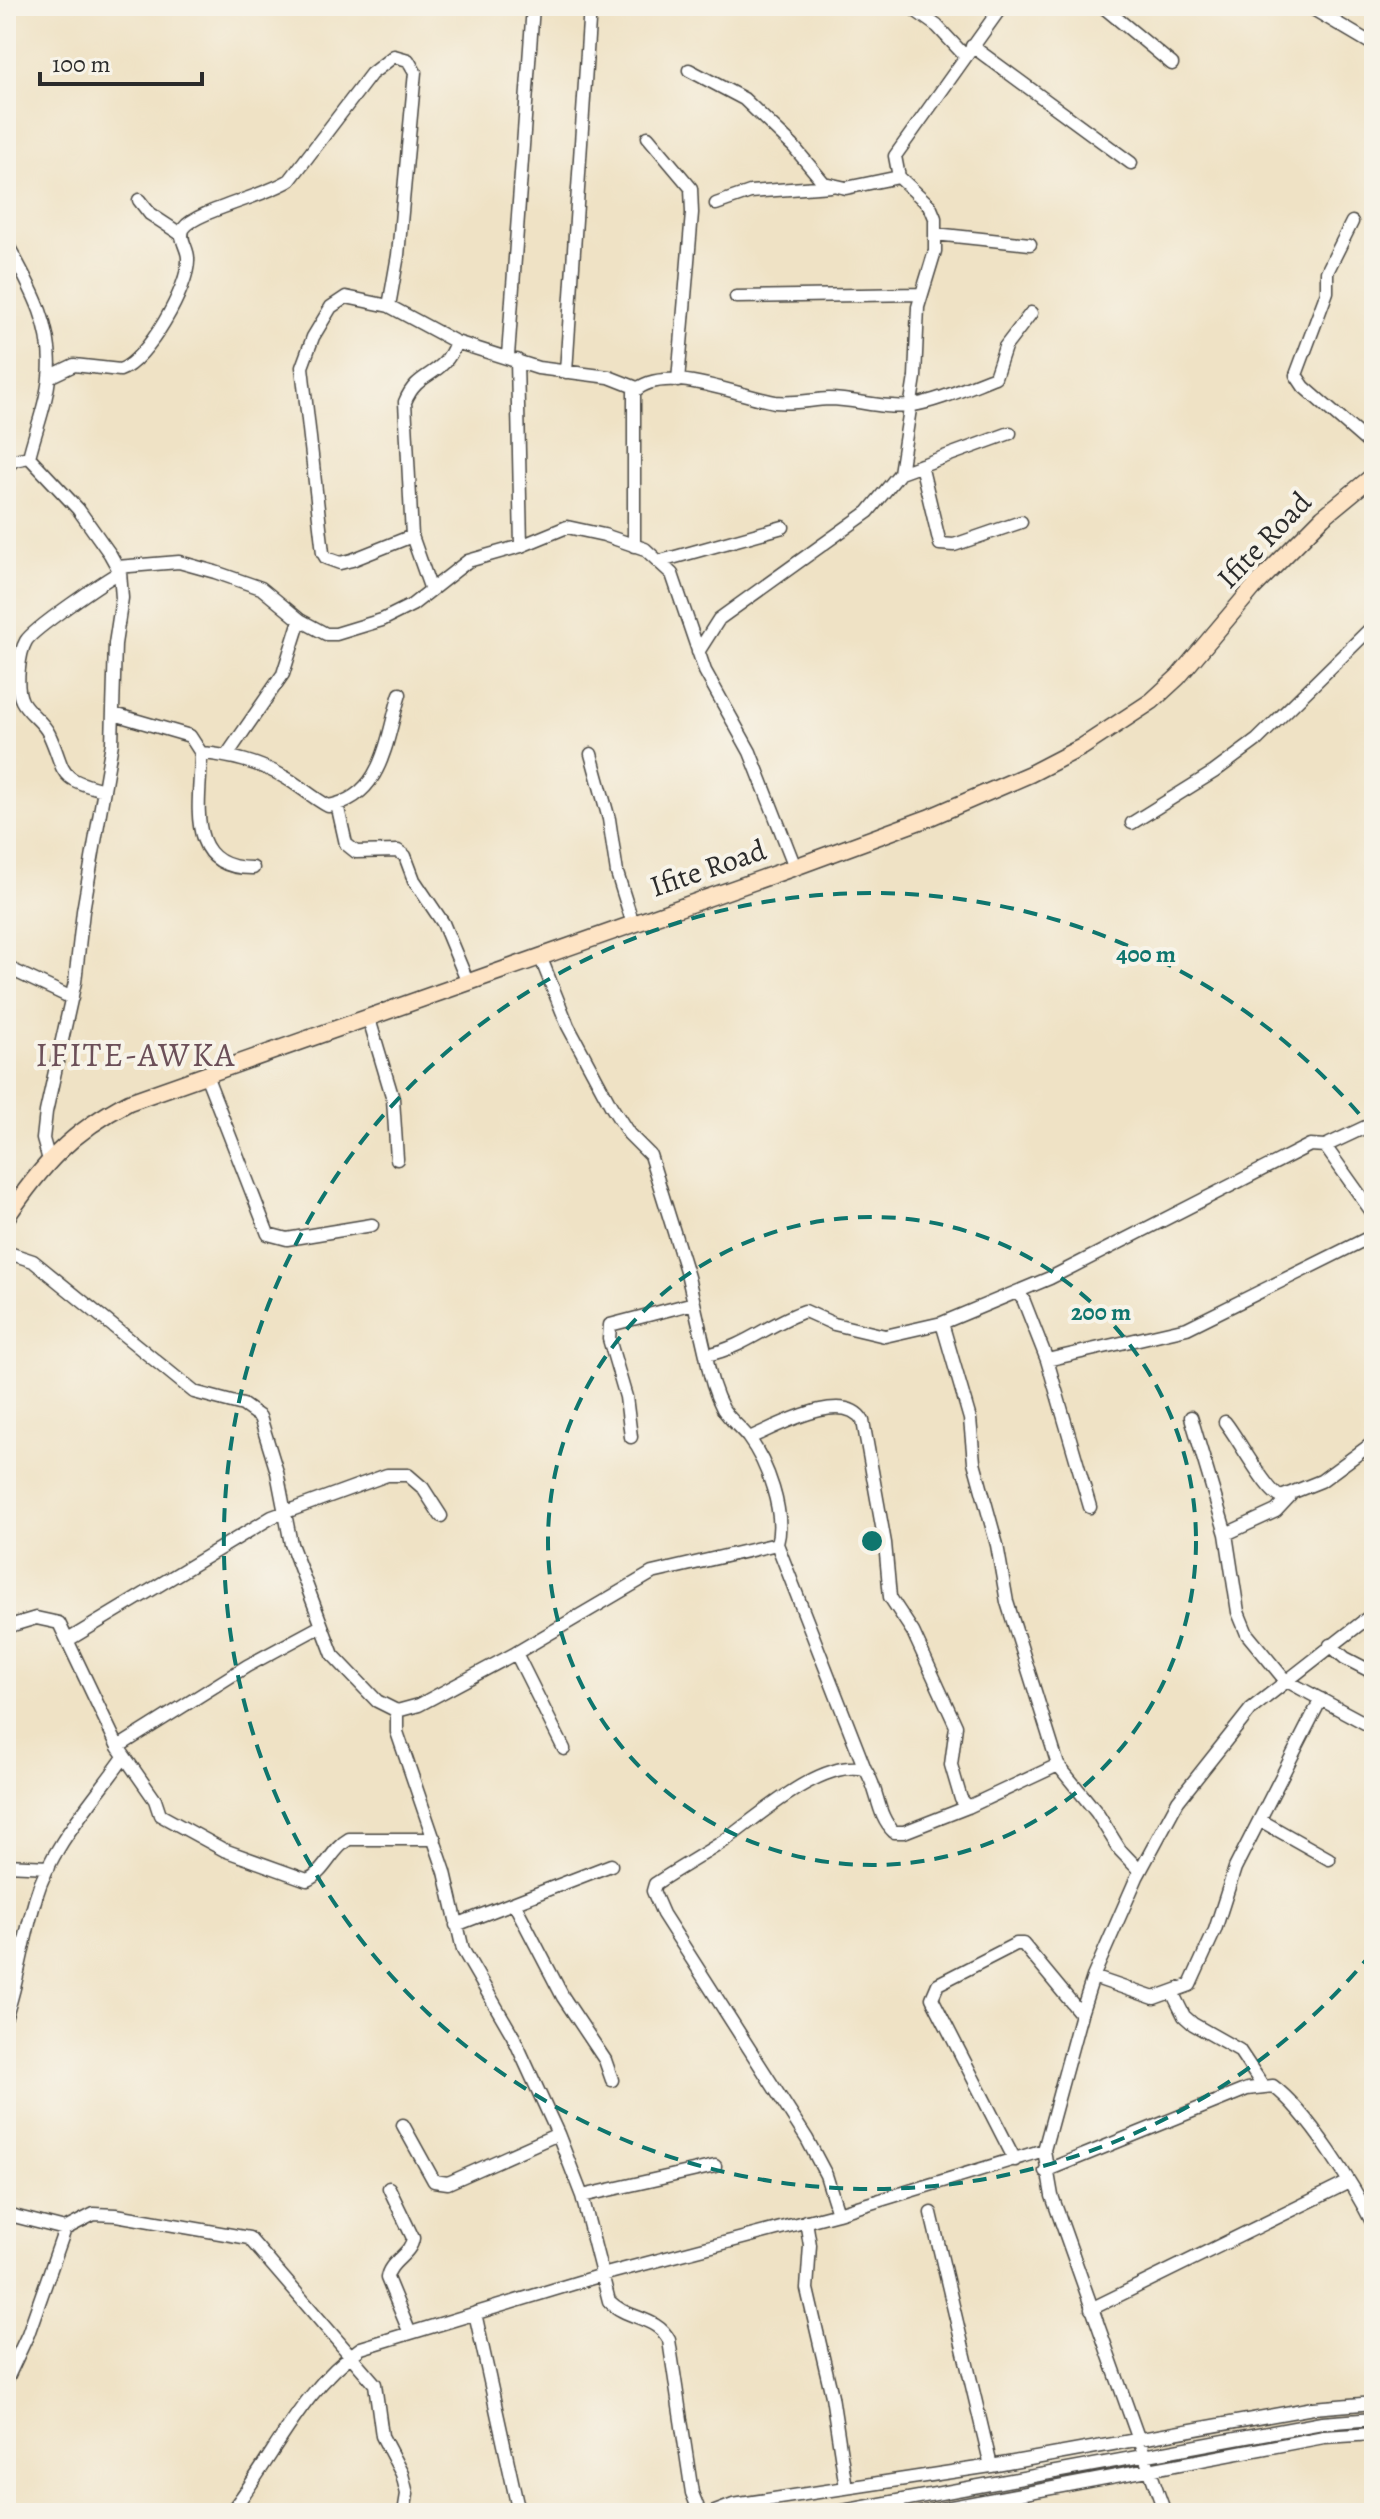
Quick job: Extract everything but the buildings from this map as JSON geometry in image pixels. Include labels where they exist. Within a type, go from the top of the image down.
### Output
[{"type":"street","points":[[521,546],[512,358],[533,6]]},
{"type":"street","points":[[566,372],[590,6]]},
{"type":"street","points":[[909,6],[968,51],[1131,163]]},
{"type":"street","points":[[900,473],[908,406],[915,377],[920,294],[935,251],[935,218],[930,206],[899,177],[895,156],[1002,6]]},
{"type":"street","points":[[1102,6],[1172,64]]},
{"type":"street","points":[[1308,6],[1374,45]]},
{"type":"street","points":[[182,235],[196,218],[272,192],[290,180],[371,74],[394,56],[408,60],[415,72],[398,255],[389,306]]},
{"type":"street","points":[[689,70],[744,99],[793,146],[824,183],[831,186]]},
{"type":"street","points":[[648,137],[691,188],[692,213],[678,381]]},
{"type":"street","points":[[716,204],[750,192],[831,186],[846,188],[899,177]]},
{"type":"street","points":[[49,377],[74,365],[120,370],[142,355],[184,285],[188,258],[182,235],[150,214],[139,200]]},
{"type":"street","points":[[1352,222],[1327,272],[1327,292],[1296,375],[1304,387],[1374,448]]},
{"type":"street","points":[[935,234],[1030,244]]},
{"type":"street","points":[[6,242],[40,309],[47,334],[49,377],[29,457]]},
{"type":"street","points":[[736,297],[920,294]]},
{"type":"street","points":[[412,536],[352,560],[340,563],[326,558],[302,367],[313,337],[331,307],[346,297],[389,306],[456,342],[538,368],[609,377],[637,388]]},
{"type":"street","points":[[634,546],[631,439],[634,392],[637,388],[654,381],[678,381],[707,384],[774,401],[807,403],[828,399],[908,406],[995,377],[1005,347],[1031,313]]},
{"type":"street","points":[[431,590],[412,536],[405,402],[411,388],[443,368],[456,342]]},
{"type":"street","points":[[698,652],[719,619],[868,512],[900,473],[1010,433]]},
{"type":"street","points":[[6,468],[14,460],[29,457]]},
{"type":"street","points":[[29,457],[78,509],[118,570],[122,598],[115,644],[114,714],[104,790],[72,998],[46,1112],[43,1139],[49,1160]]},
{"type":"street","points":[[921,465],[932,524],[940,544],[954,545],[1021,522]]},
{"type":"street","name":"Ifite Road","points":[[9,1208],[76,1132],[129,1102],[795,867],[975,799],[1119,725],[1178,677],[1253,588],[1323,517],[1374,475]]},
{"type":"street","points":[[104,790],[82,785],[65,774],[57,763],[48,733],[21,700],[18,687],[25,642],[118,570],[179,562],[215,572],[261,588],[300,620],[326,634],[336,634],[382,620],[412,605],[468,561],[521,546],[567,527],[634,546],[661,561],[672,574],[684,602],[698,652],[750,752],[795,867]]},
{"type":"street","points":[[661,561],[783,527]]},
{"type":"street","points":[[227,755],[283,674],[300,620]]},
{"type":"street","points":[[1132,823],[1257,740],[1374,625]]},
{"type":"street","points":[[201,753],[227,755],[281,775],[328,806],[337,804],[354,798],[383,760],[400,694]]},
{"type":"street","points":[[114,714],[190,736],[201,753],[199,832],[208,849],[223,863],[253,868]]},
{"type":"street","points":[[591,754],[609,819],[617,873],[633,924]]},
{"type":"street","points":[[337,804],[346,844],[368,854],[398,851],[405,856],[414,880],[443,923],[468,983]]},
{"type":"street","points":[[540,956],[568,1026],[611,1106],[629,1134],[650,1155],[694,1303],[710,1377],[722,1408],[749,1438],[776,1503],[780,1533],[777,1544],[865,1769],[873,1781],[886,1825],[894,1832],[904,1832],[968,1807],[1058,1765]]},
{"type":"street","points":[[6,967],[72,998]]},
{"type":"street","points":[[369,1019],[393,1099],[397,1159]]},
{"type":"street","points":[[206,1075],[268,1234],[287,1239],[372,1225]]},
{"type":"street","points":[[706,1355],[760,1336],[790,1316],[805,1311],[834,1324],[885,1336],[942,1323],[1154,1227],[1310,1145],[1325,1146],[1374,1123]]},
{"type":"street","points":[[1325,1146],[1374,1215]]},
{"type":"street","points":[[1047,1360],[1187,1328],[1374,1235]]},
{"type":"street","points":[[6,1252],[33,1261],[194,1392],[254,1410],[266,1433],[291,1544],[333,1655],[377,1701],[397,1711],[419,1705],[516,1653],[652,1573],[777,1544]]},
{"type":"street","points":[[1016,1292],[1023,1299],[1047,1360],[1090,1507]]},
{"type":"street","points":[[631,1437],[626,1397],[609,1339],[610,1325],[694,1303]]},
{"type":"street","points":[[942,1323],[970,1419],[974,1462],[997,1545],[1007,1602],[1058,1765],[1097,1813],[1120,1850],[1140,1871]]},
{"type":"street","points":[[749,1438],[818,1411],[850,1408],[857,1411],[863,1421],[885,1543],[890,1597],[913,1632],[956,1726],[951,1765],[961,1799],[968,1807]]},
{"type":"street","points":[[1191,1417],[1226,1534],[1238,1612],[1247,1634],[1285,1680],[1374,1728]]},
{"type":"street","points":[[1225,1422],[1275,1496],[1290,1496]]},
{"type":"street","points":[[1226,1534],[1276,1511],[1290,1496],[1321,1481],[1374,1442]]},
{"type":"street","points":[[68,1640],[127,1607],[195,1561],[285,1511],[396,1473],[408,1475],[423,1488],[441,1516]]},
{"type":"street","points":[[1165,2513],[1045,2171],[1044,2150],[1093,1977],[1140,1871],[1178,1801],[1220,1744],[1251,1709],[1374,1613]]},
{"type":"street","points":[[6,1627],[27,1619],[52,1620],[63,1627],[121,1752],[166,1820],[243,1859],[307,1880],[316,1876],[341,1843],[349,1839],[435,1839]]},
{"type":"street","points":[[6,2016],[20,1975],[36,1895],[49,1867],[121,1752],[247,1666],[321,1626]]},
{"type":"street","points":[[1330,1645],[1345,1658],[1374,1673]]},
{"type":"street","points":[[516,1653],[564,1749]]},
{"type":"street","points":[[1093,1977],[1154,1998],[1173,1994],[1190,1985],[1201,1964],[1235,1868],[1321,1699]]},
{"type":"street","points":[[397,1711],[397,1732],[435,1839],[463,1950],[513,2036],[558,2134],[582,2196],[602,2275],[614,2305],[656,2324],[669,2340],[692,2493],[700,2513]]},
{"type":"street","points":[[838,2213],[826,2175],[807,2139],[778,2098],[653,1891],[655,1884],[815,1779],[840,1769],[865,1769]]},
{"type":"street","points":[[1260,1820],[1329,1859]]},
{"type":"street","points":[[6,1865],[49,1867]]},
{"type":"street","points":[[456,1925],[611,1865]]},
{"type":"street","points":[[514,1903],[563,1997],[605,2060],[612,2080]]},
{"type":"street","points":[[1015,2160],[932,1998],[933,1990],[938,1984],[1016,1944],[1023,1944],[1081,2014]]},
{"type":"street","points":[[6,1972],[20,1975]]},
{"type":"street","points":[[1173,1994],[1193,2024],[1239,2050],[1263,2086]]},
{"type":"street","points":[[1045,2171],[1247,2089],[1273,2086],[1284,2095],[1349,2182],[1369,2201],[1374,2226]]},
{"type":"street","points":[[403,2125],[434,2181],[448,2183],[558,2134]]},
{"type":"street","points":[[230,2513],[258,2478],[311,2393],[350,2356],[409,2331],[602,2275],[838,2213],[1044,2150]]},
{"type":"street","points":[[582,2196],[715,2166]]},
{"type":"street","points":[[1091,2309],[1349,2182]]},
{"type":"street","points":[[389,2188],[413,2238],[412,2245],[388,2271],[387,2278],[409,2331]]},
{"type":"street","points":[[931,2213],[991,2466]]},
{"type":"street","points":[[6,2214],[65,2229],[94,2214],[116,2215],[249,2238],[375,2384],[382,2436],[402,2474],[407,2494],[404,2513]]},
{"type":"street","points":[[806,2221],[810,2245],[807,2289],[829,2380],[846,2488]]},
{"type":"street","points":[[6,2381],[28,2334],[65,2229]]},
{"type":"street","points":[[475,2313],[519,2513]]},
{"type":"street","points":[[712,2513],[756,2508],[846,2488],[991,2466],[1313,2408],[1374,2403]]},
{"type":"street","points":[[832,2513],[1322,2423],[1374,2419]]},
{"type":"street","points":[[919,2513],[1324,2437],[1374,2434]]},
{"type":"street","points":[[1010,2498],[1014,2513]]},
{"type":"district","name":"IFITE-AWKA","points":[[136,1054]]}]
